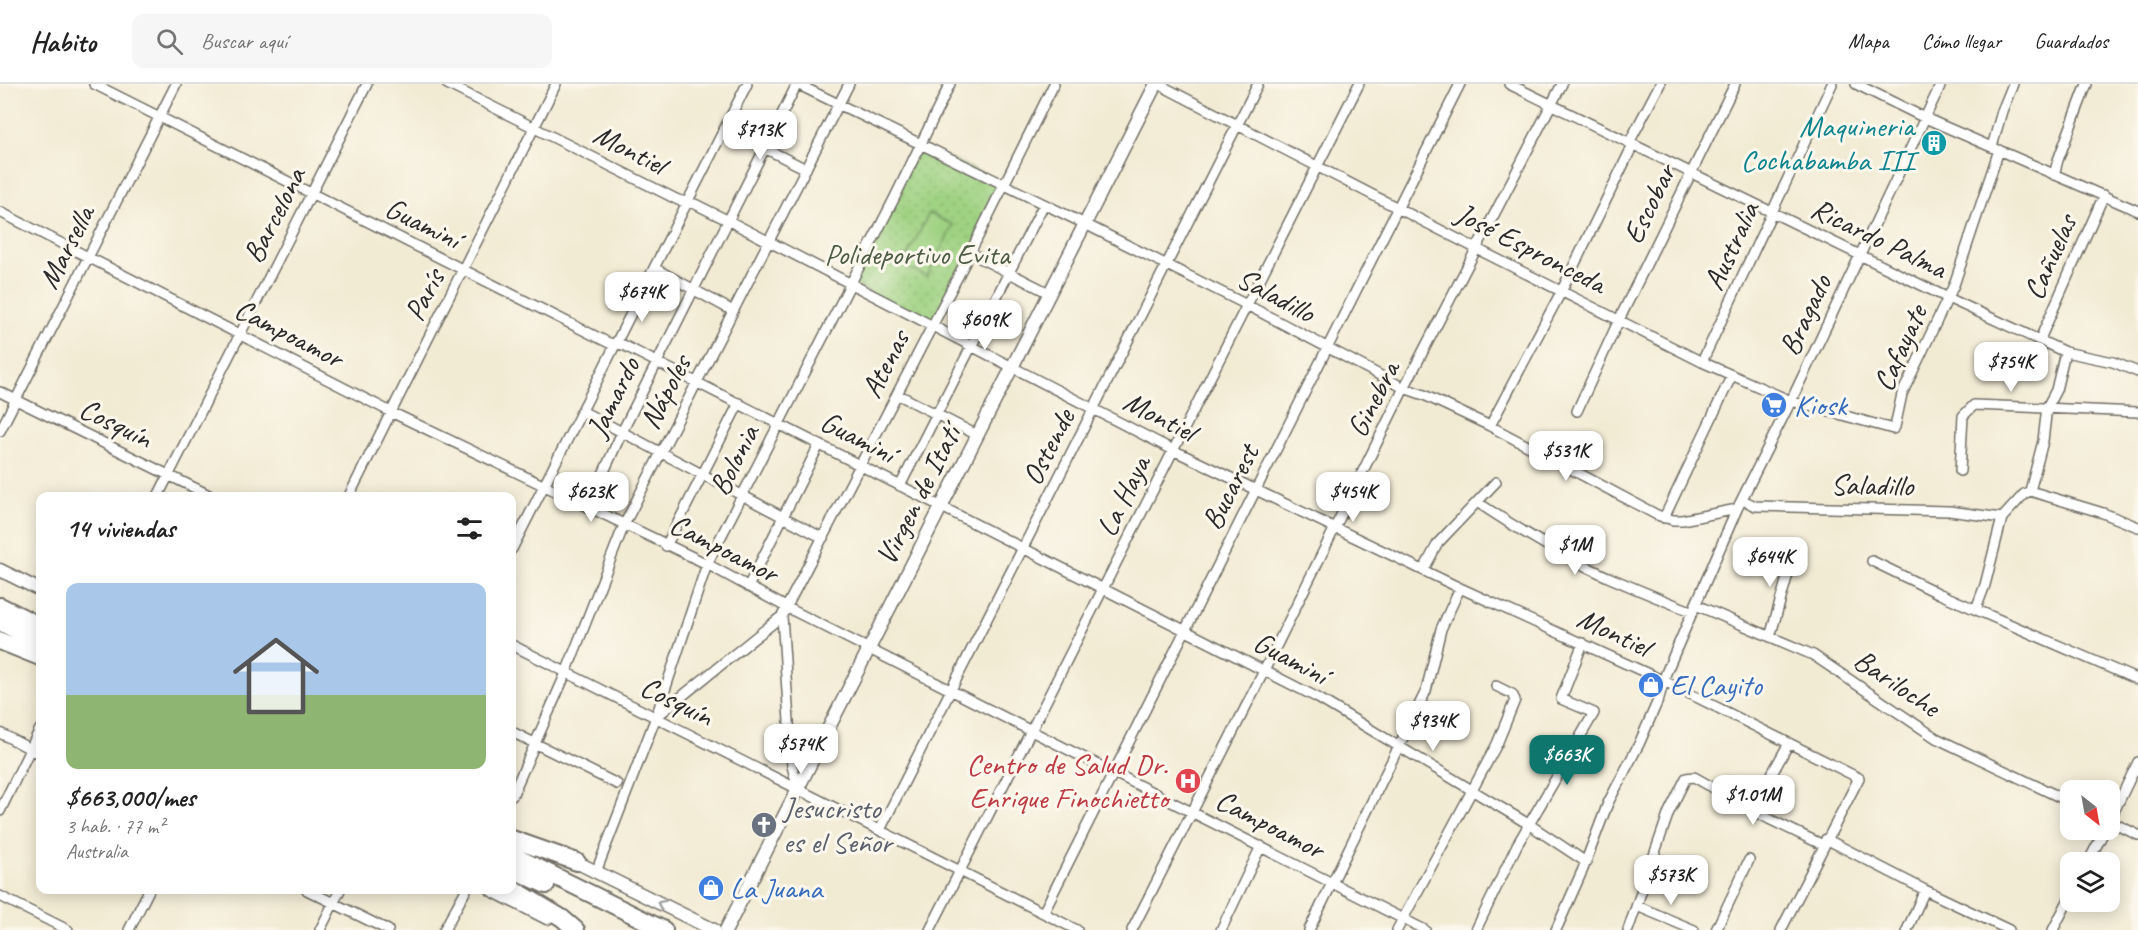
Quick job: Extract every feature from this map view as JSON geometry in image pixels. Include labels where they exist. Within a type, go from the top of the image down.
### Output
[{"type":"highway","points":[[0,606],[36,624]]},
{"type":"highway","points":[[0,622],[36,640]]},
{"type":"highway","points":[[0,641],[36,655]]},
{"type":"highway","points":[[516,840],[577,862]]},
{"type":"highway","points":[[516,857],[664,930]]},
{"type":"highway","points":[[516,870],[640,930]]},
{"type":"highway","points":[[516,890],[562,918],[576,930]]},
{"type":"street","name":"Guaminí","points":[[94,84],[609,344],[623,345],[739,403],[1318,698],[1586,861]]},
{"type":"street","name":"Marsella","points":[[0,431],[176,84]]},
{"type":"street","name":"Barcelona","points":[[160,492],[367,84]]},
{"type":"street","name":"Montiel","points":[[447,84],[678,201],[687,202],[729,221],[1173,450],[1460,588],[1664,681],[1858,778],[1825,842]]},
{"type":"street","name":"París","points":[[351,492],[556,84]]},
{"type":"street","points":[[516,541],[747,84]]},
{"type":"street","name":"Saladillo","points":[[797,84],[1247,305],[1404,388],[1490,426],[1664,518]]},
{"type":"street","name":"Jamardo","points":[[588,507],[622,432],[797,84]]},
{"type":"street","name":"Nápoles","points":[[516,787],[566,673],[624,525],[849,84]]},
{"type":"street","name":"Bolonia","points":[[596,872],[656,717],[707,564],[950,84]]},
{"type":"street","name":"Atenas","points":[[656,717],[782,616],[1054,84]]},
{"type":"street","name":"José Espronceda","points":[[1157,84],[1702,362],[1791,401],[1893,429]]},
{"type":"street","name":"Virgen de Itatí","points":[[726,930],[1157,84]]},
{"type":"street","name":"Ostende","points":[[880,830],[1258,84]]},
{"type":"street","name":"La Haya","points":[[930,930],[1359,84]]},
{"type":"street","name":"Bucarest","points":[[1043,913],[1460,84]]},
{"type":"street","name":"Ricardo Palma","points":[[1509,84],[1860,256],[2065,352],[2113,362],[2138,372]]},
{"type":"street","name":"Ginebra","points":[[1132,930],[1264,671],[1404,388],[1562,84]]},
{"type":"street","points":[[1490,426],[1561,292],[1660,84]]},
{"type":"street","name":"Escobar","points":[[1577,411],[1735,84]]},
{"type":"street","name":"Australia","points":[[1702,362],[1832,84]]},
{"type":"street","points":[[1856,84],[1925,118],[2138,211]]},
{"type":"street","name":"Bragado","points":[[1556,930],[1608,803],[1639,744],[1659,698],[1666,673],[1737,509],[1791,401],[1941,84]]},
{"type":"street","name":"Cafayate","points":[[1893,429],[1905,386],[1948,298],[1977,220],[1996,149],[2002,111],[2013,84]]},
{"type":"street","name":"Cañuelas","points":[[2054,175],[2087,84]]},
{"type":"street","points":[[725,128],[806,169]]},
{"type":"street","name":"Cañuelas","points":[[2040,339],[2104,195]]},
{"type":"street","points":[[900,486],[1044,204]]},
{"type":"street","name":"Campoamor","points":[[0,212],[391,412],[707,564],[786,607],[1425,930]]},
{"type":"street","points":[[969,253],[1049,293]]},
{"type":"street","points":[[654,268],[733,311]]},
{"type":"street","points":[[1976,609],[1985,585],[2002,518],[2030,490],[2043,441],[2047,407],[2056,390],[2065,352]]},
{"type":"street","points":[[1732,375],[1664,518],[1682,519],[1737,509]]},
{"type":"street","name":"Cosquín","points":[[0,392],[203,492]]},
{"type":"street","points":[[897,394],[977,435]]},
{"type":"street","points":[[666,546],[739,403]]},
{"type":"street","points":[[1960,471],[1963,416],[1974,405],[2138,412]]},
{"type":"street","points":[[582,411],[823,538]]},
{"type":"street","points":[[748,587],[819,445]]},
{"type":"street","points":[[1424,569],[1438,543],[1496,482]]},
{"type":"street","points":[[2030,490],[2103,513],[2138,527]]},
{"type":"street","name":"Saladillo","points":[[1743,500],[1755,506],[1949,512],[2002,518]]},
{"type":"street","name":"Bariloche","points":[[1477,502],[1543,543],[1608,577],[1695,608],[1813,655],[1936,738],[2060,797]]},
{"type":"street","points":[[1770,637],[1796,546]]},
{"type":"street","points":[[1872,561],[1940,594],[2046,638],[2138,680]]},
{"type":"street","points":[[0,570],[36,588]]},
{"type":"street","points":[[1309,930],[1426,691],[1441,629],[1460,588]]},
{"type":"street","points":[[782,616],[792,766],[798,789]]},
{"type":"street","points":[[0,641],[36,662]]},
{"type":"street","points":[[1476,930],[1517,845],[1594,712],[1561,699],[1582,643]]},
{"type":"street","name":"Cosquín","points":[[516,647],[1077,930]]},
{"type":"street","points":[[1397,930],[1497,744],[1515,700],[1512,694],[1496,686]]},
{"type":"street","points":[[0,733],[36,752]]},
{"type":"street","points":[[516,734],[617,784]]},
{"type":"street","points":[[0,811],[36,738]]},
{"type":"street","points":[[1752,810],[1789,743]]},
{"type":"street","points":[[2120,799],[2138,762]]},
{"type":"street","points":[[1628,930],[1670,812],[1686,778],[1694,777],[1752,810],[2010,930]]},
{"type":"street","points":[[2120,827],[2138,835]]},
{"type":"street","points":[[516,832],[714,930]]},
{"type":"street","points":[[1781,930],[1825,842]]},
{"type":"street","points":[[1221,930],[1261,846]]},
{"type":"street","points":[[1716,930],[1749,860]]},
{"type":"street","points":[[1907,930],[1925,890]]},
{"type":"street","points":[[129,930],[147,894]]},
{"type":"street","points":[[315,894],[388,930]]},
{"type":"street","points":[[320,930],[338,894]]},
{"type":"street","points":[[444,930],[464,894]]},
{"type":"street","points":[[500,894],[550,919],[566,930]]},
{"type":"street","points":[[0,896],[68,930]]},
{"type":"street","points":[[1637,906],[1694,930]]},
{"type":"street","points":[[2053,930],[2062,912]]},
{"type":"green space","name":"Polideportivo Evita","points":[[920,145],[1004,184],[932,324],[851,284]]},
{"type":"green space","points":[[929,213],[953,225],[927,277],[903,265]]},
{"type":"place","name":"Maquineria Cochabamba III","points":[[1934,143]]},
{"type":"place","name":"Kiosk","points":[[1774,405]]},
{"type":"place","name":"El Cayito","points":[[1651,685]]},
{"type":"place","name":"Centro de Salud Dr. Enrique Finochietto","points":[[1188,781]]},
{"type":"place","name":"Jesucristo es el Señor","points":[[764,825]]},
{"type":"place","name":"La Juana","points":[[711,888]]}]
